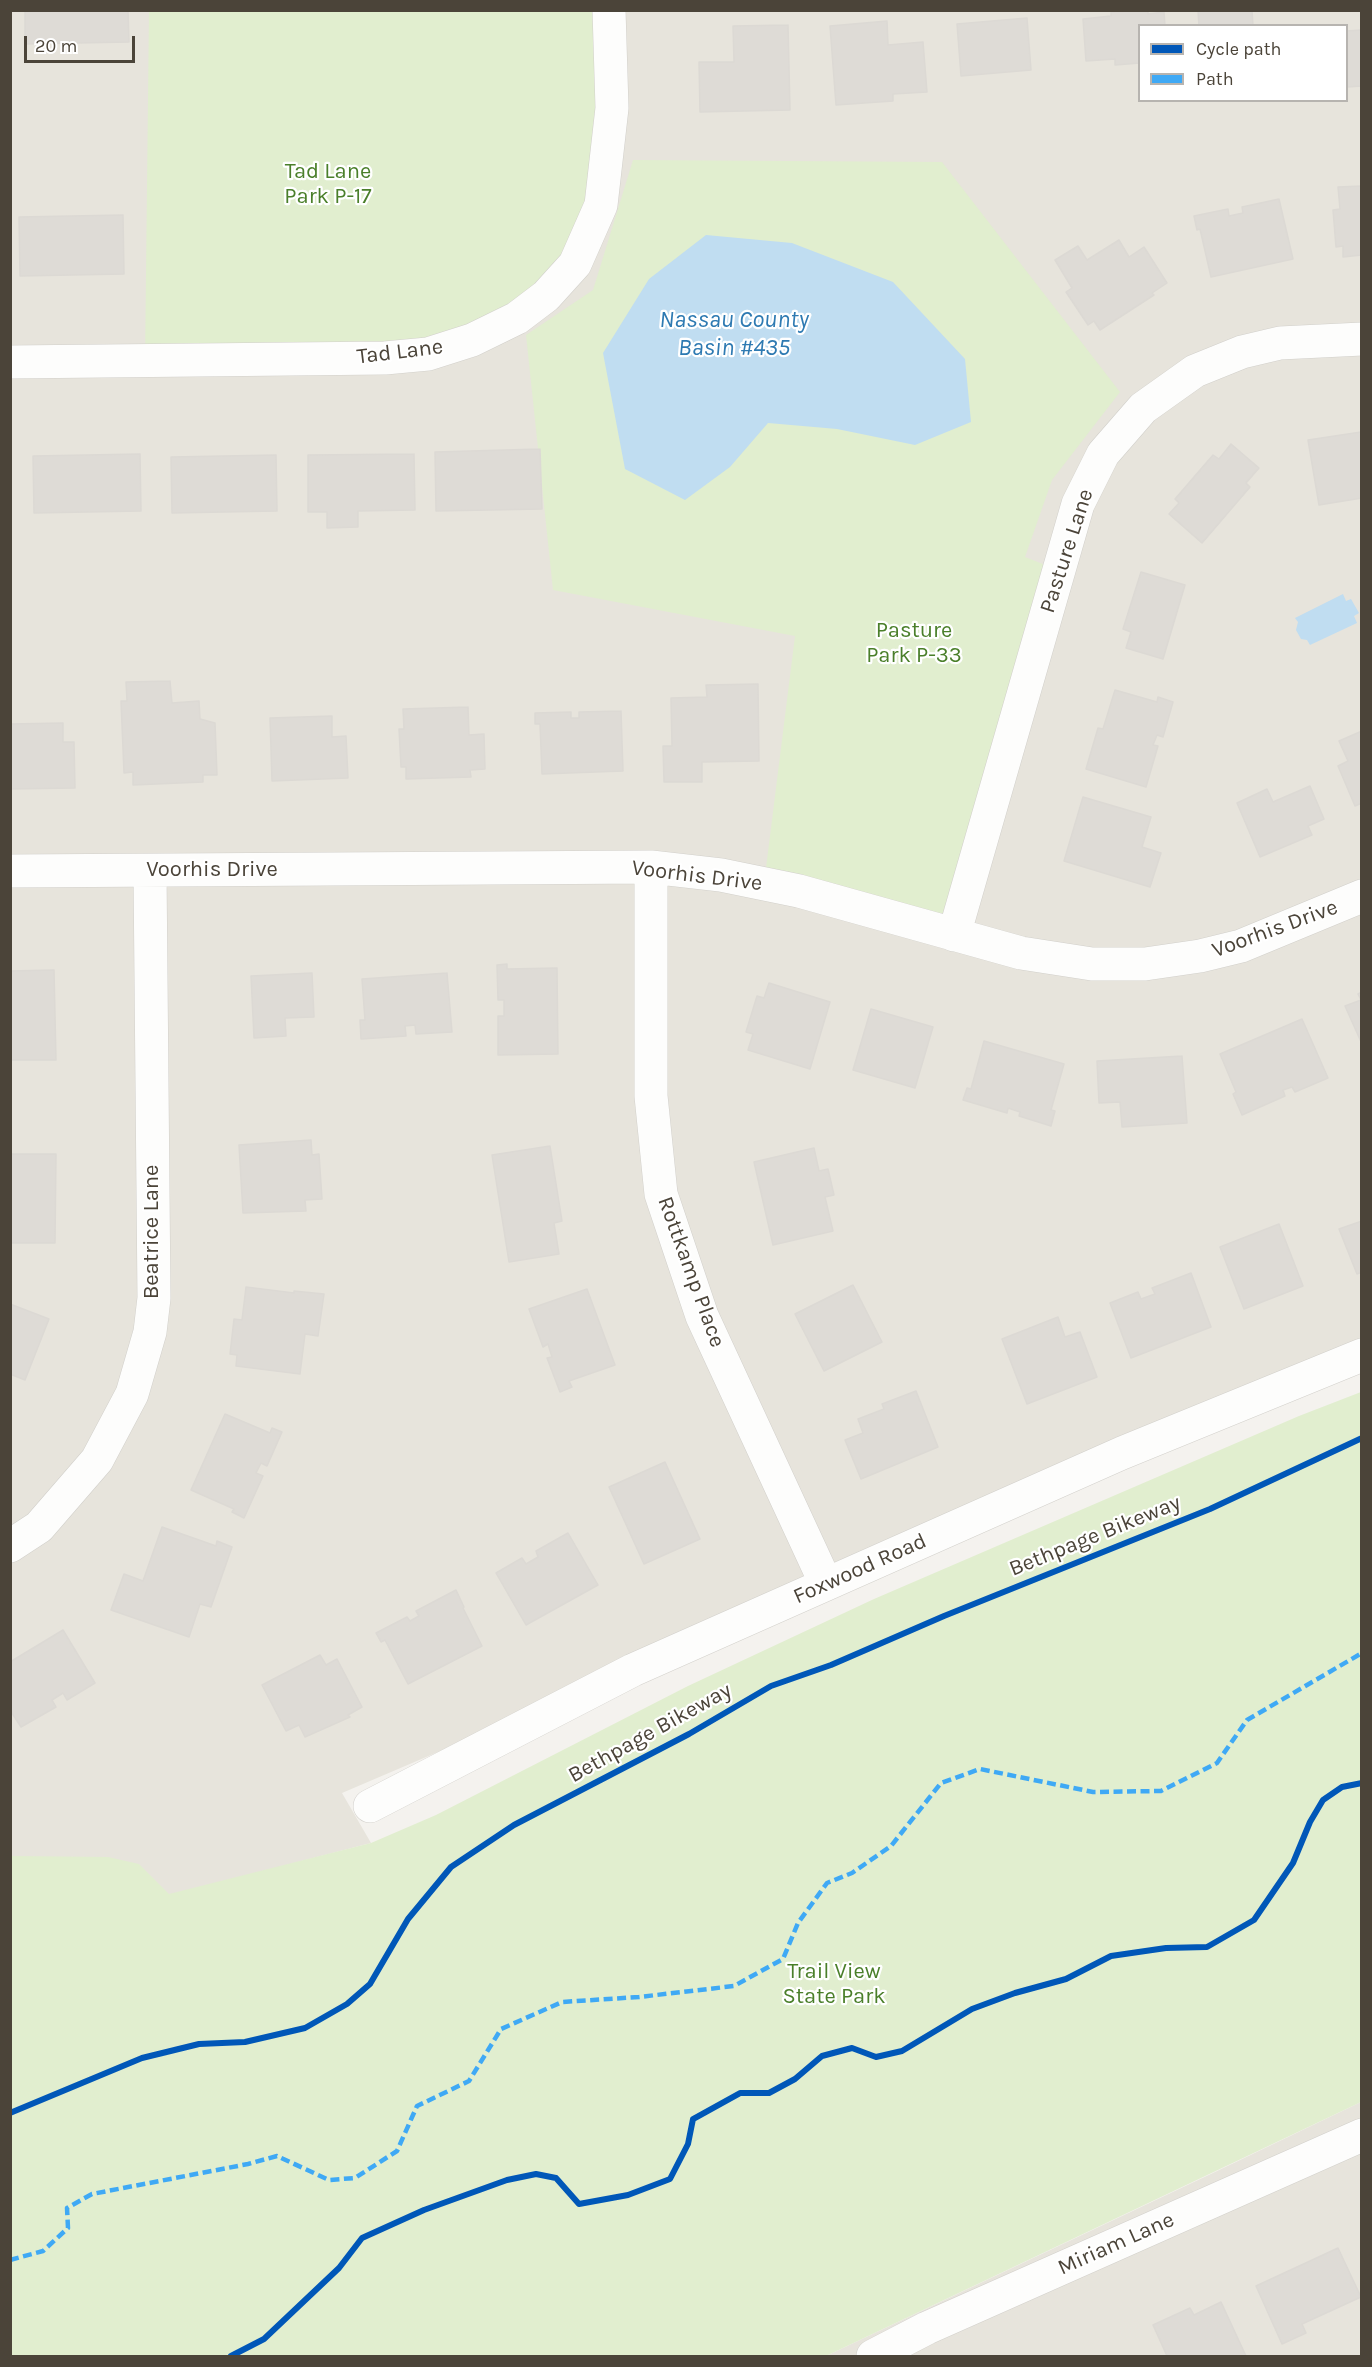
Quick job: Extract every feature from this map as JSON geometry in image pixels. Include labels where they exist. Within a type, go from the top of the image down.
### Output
[{"type":"street","name":"Tad Lane","points":[[10,362],[385,358],[439,350],[472,340],[517,318],[546,296],[575,264],[600,205],[612,108],[609,10]]},
{"type":"street","name":"Pasture Lane","points":[[954,935],[1078,504],[1103,454],[1143,408],[1195,371],[1242,352],[1280,343],[1362,339]]},
{"type":"street","name":"Voorhis Drive","points":[[10,871],[651,867],[721,875],[800,891],[1021,953],[1092,964],[1145,964],[1200,956],[1241,946],[1362,896]]},
{"type":"street","name":"Rottkamp Place","points":[[651,867],[651,1096],[661,1194],[702,1316],[826,1584]]},
{"type":"street","name":"Beatrice Lane","points":[[10,1546],[39,1527],[97,1460],[132,1394],[150,1332],[154,1298],[150,871]]},
{"type":"street","name":"Foxwood Road","points":[[370,1806],[633,1670],[1122,1453],[1362,1355]]},
{"type":"street","name":"Miriam Lane","points":[[873,2356],[927,2328],[1362,2135]]},
{"type":"shaded area","points":[[11,11],[1361,11],[1361,1357],[342,1793],[371,1843],[175,1894],[11,1908]]},
{"type":"shaded area","points":[[1361,2102],[1361,2356],[826,2356],[1213,2173]]},
{"type":"green space","name":"Tad Lane Park P-17","points":[[149,11],[609,11],[612,108],[575,264],[472,340],[145,361]]},
{"type":"green space","name":"Pasture Park P-33","points":[[633,160],[942,162],[1120,392],[1052,480],[1025,557],[1058,570],[954,935],[764,884],[795,636],[553,590],[526,335],[593,290]]},
{"type":"green space","name":"Trail View State Park","points":[[1361,1392],[1361,2102],[826,2356],[11,2356],[11,1856],[108,1857],[139,1864],[169,1894],[371,1843],[436,1815],[688,1686],[874,1599],[1299,1416]]},
{"type":"water","name":"Nassau County Basin #435","points":[[706,235],[792,243],[893,282],[965,359],[971,422],[915,445],[837,429],[768,423],[730,467],[685,500],[625,469],[603,353],[649,279]]},
{"type":"water","points":[[1343,594],[1346,601],[1351,599],[1359,613],[1354,616],[1357,623],[1310,645],[1307,640],[1301,639],[1296,630],[1298,622],[1295,618]]},
{"type":"building","points":[[25,10],[128,10],[129,42],[25,44]]},
{"type":"building","points":[[1148,10],[1148,14],[1164,12],[1165,24],[1138,24],[1138,63],[1115,65],[1115,59],[1086,61],[1083,19],[1111,16],[1111,12]]},
{"type":"building","points":[[1252,10],[1253,24],[1199,24],[1198,11]]},
{"type":"building","points":[[1027,18],[1031,70],[961,76],[957,24]]},
{"type":"building","points":[[887,21],[888,45],[923,42],[927,92],[893,94],[893,101],[836,105],[830,26]]},
{"type":"building","points":[[788,25],[790,110],[700,112],[699,62],[734,62],[733,26]]},
{"type":"building","points":[[1362,30],[1362,86],[1348,87],[1348,31]]},
{"type":"building","points":[[1362,186],[1362,255],[1343,257],[1343,246],[1336,247],[1333,210],[1340,209],[1338,187]]},
{"type":"building","points":[[1279,199],[1293,259],[1211,277],[1200,229],[1197,230],[1194,216],[1228,209],[1229,216],[1243,213],[1242,207]]},
{"type":"building","points":[[123,215],[124,274],[20,276],[19,217]]},
{"type":"building","points":[[1119,240],[1129,257],[1144,247],[1167,283],[1152,293],[1154,295],[1100,330],[1094,321],[1088,325],[1066,292],[1072,288],[1055,260],[1078,246],[1087,260]]},
{"type":"building","points":[[1361,432],[1362,498],[1319,505],[1308,440]]},
{"type":"building","points":[[1231,444],[1259,468],[1246,483],[1250,487],[1202,543],[1169,514],[1179,503],[1175,499],[1213,455],[1219,459]]},
{"type":"building","points":[[540,449],[542,509],[436,511],[435,452]]},
{"type":"building","points":[[140,454],[141,511],[34,513],[33,456]]},
{"type":"building","points":[[414,454],[415,510],[358,511],[358,527],[327,528],[327,512],[308,512],[308,455]]},
{"type":"building","points":[[276,455],[277,511],[172,513],[171,457]]},
{"type":"building","points":[[1141,572],[1185,585],[1163,659],[1126,648],[1131,632],[1123,629]]},
{"type":"building","points":[[170,681],[172,703],[199,701],[200,719],[215,723],[217,775],[203,775],[203,782],[133,785],[133,772],[124,773],[121,701],[127,701],[126,682]]},
{"type":"building","points":[[758,684],[759,761],[702,762],[702,782],[664,782],[663,746],[672,746],[671,698],[707,697],[706,685]]},
{"type":"building","points":[[1115,690],[1157,702],[1158,697],[1173,702],[1163,737],[1157,735],[1153,745],[1158,746],[1146,787],[1086,769],[1098,728],[1103,729]]},
{"type":"building","points":[[468,707],[469,735],[484,734],[485,769],[470,770],[471,777],[406,779],[406,767],[401,767],[399,729],[404,729],[403,709]]},
{"type":"building","points":[[621,711],[623,771],[542,774],[540,724],[535,724],[535,713],[571,712],[571,718],[579,718],[579,712]]},
{"type":"building","points":[[332,716],[332,737],[346,736],[348,778],[272,781],[270,718]]},
{"type":"building","points":[[63,723],[63,742],[74,742],[75,788],[10,789],[10,724]]},
{"type":"building","points":[[1362,731],[1362,803],[1355,806],[1338,766],[1348,761],[1339,741]]},
{"type":"building","points":[[1310,786],[1324,819],[1308,826],[1312,835],[1260,857],[1237,803],[1267,789],[1273,802]]},
{"type":"building","points":[[1083,797],[1151,817],[1142,847],[1161,853],[1150,887],[1064,861]]},
{"type":"building","points":[[507,964],[507,969],[557,968],[558,1054],[498,1055],[498,1016],[504,1016],[504,1000],[498,1000],[497,965]]},
{"type":"building","points":[[54,970],[56,1060],[10,1060],[10,971]]},
{"type":"building","points":[[312,973],[314,1017],[285,1018],[286,1036],[254,1038],[251,976]]},
{"type":"building","points":[[447,973],[452,1032],[416,1034],[415,1025],[405,1026],[406,1036],[361,1039],[360,1020],[365,1020],[362,979]]},
{"type":"building","points":[[769,983],[830,1002],[810,1069],[748,1050],[753,1034],[746,1032],[757,996],[764,998]]},
{"type":"building","points":[[1362,992],[1362,1044],[1345,1006],[1361,1000],[1358,994]]},
{"type":"building","points":[[871,1009],[933,1027],[915,1088],[853,1070]]},
{"type":"building","points":[[1302,1019],[1328,1078],[1295,1092],[1292,1087],[1283,1090],[1285,1096],[1242,1115],[1233,1094],[1236,1092],[1220,1054]]},
{"type":"building","points":[[984,1041],[1064,1064],[1051,1110],[1055,1111],[1051,1126],[1019,1116],[1020,1112],[1008,1108],[1007,1113],[963,1100],[967,1088],[971,1089]]},
{"type":"building","points":[[1182,1056],[1187,1123],[1122,1127],[1120,1102],[1099,1103],[1097,1061]]},
{"type":"building","points":[[311,1140],[312,1155],[319,1154],[322,1199],[305,1200],[306,1211],[243,1213],[239,1145]]},
{"type":"building","points":[[550,1146],[562,1221],[554,1223],[559,1254],[509,1262],[492,1155]]},
{"type":"building","points":[[814,1148],[819,1171],[828,1169],[834,1195],[825,1197],[833,1231],[773,1245],[754,1162]]},
{"type":"building","points":[[10,1154],[56,1154],[55,1243],[10,1243]]},
{"type":"building","points":[[1362,1221],[1362,1272],[1357,1274],[1339,1229]]},
{"type":"building","points":[[1279,1224],[1303,1286],[1244,1309],[1220,1247]]},
{"type":"building","points":[[1191,1273],[1211,1327],[1131,1358],[1110,1303],[1138,1292],[1141,1299],[1155,1294],[1152,1288]]},
{"type":"building","points":[[853,1285],[882,1342],[824,1371],[795,1314]]},
{"type":"building","points":[[246,1287],[324,1294],[318,1336],[305,1334],[300,1374],[236,1366],[237,1355],[230,1354],[234,1319],[242,1320]]},
{"type":"building","points":[[587,1289],[615,1365],[569,1381],[572,1387],[560,1392],[547,1358],[552,1357],[548,1344],[543,1347],[529,1309]]},
{"type":"building","points":[[10,1304],[49,1319],[25,1380],[10,1374]]},
{"type":"building","points":[[1058,1317],[1065,1337],[1080,1332],[1097,1377],[1027,1404],[1002,1339]]},
{"type":"building","points":[[916,1391],[938,1447],[861,1479],[845,1440],[863,1433],[858,1419],[884,1409],[882,1404]]},
{"type":"building","points":[[225,1414],[270,1433],[272,1428],[282,1432],[267,1466],[261,1463],[256,1473],[263,1476],[244,1518],[232,1512],[234,1509],[191,1490]]},
{"type":"building","points":[[665,1462],[700,1539],[644,1564],[609,1487]]},
{"type":"building","points":[[162,1527],[216,1546],[217,1541],[232,1547],[211,1607],[200,1604],[189,1637],[111,1610],[124,1574],[143,1581]]},
{"type":"building","points":[[568,1533],[598,1585],[526,1625],[496,1573],[522,1558],[526,1564],[538,1557],[536,1551]]},
{"type":"building","points":[[456,1590],[482,1646],[408,1684],[385,1640],[381,1642],[376,1633],[407,1617],[410,1621],[419,1616],[416,1611]]},
{"type":"building","points":[[63,1630],[95,1683],[67,1700],[63,1693],[52,1700],[56,1707],[21,1727],[10,1710],[10,1662]]},
{"type":"building","points":[[320,1655],[326,1665],[337,1659],[362,1707],[348,1715],[350,1717],[305,1737],[299,1725],[286,1731],[262,1685]]},
{"type":"building","points":[[1338,2248],[1361,2297],[1302,2324],[1306,2333],[1282,2344],[1256,2286]]},
{"type":"building","points":[[1221,2302],[1246,2356],[1167,2356],[1153,2325],[1190,2308],[1194,2315]]},
{"type":"marked path","points":[[10,2260],[43,2251],[68,2228],[67,2208],[92,2194],[248,2164],[277,2156],[329,2180],[355,2178],[397,2151],[417,2106],[469,2081],[501,2029],[562,2002],[639,1997],[734,1986],[783,1959],[798,1923],[827,1883],[852,1873],[891,1846],[941,1783],[980,1769],[1093,1792],[1161,1791],[1217,1763],[1247,1720],[1362,1653]]},
{"type":"cycle path","name":"Bethpage Bikeway","points":[[10,2113],[142,2058],[199,2044],[245,2042],[305,2028],[347,2004],[370,1984],[408,1919],[451,1867],[514,1825],[689,1734],[771,1686],[831,1665],[944,1616],[1210,1509],[1362,1438]]},
{"type":"cycle path","points":[[231,2356],[264,2339],[339,2268],[362,2238],[424,2210],[507,2180],[536,2174],[556,2178],[579,2204],[628,2195],[670,2179],[688,2144],[693,2119],[740,2093],[769,2093],[795,2079],[822,2056],[852,2048],[876,2057],[902,2051],[972,2009],[1015,1993],[1066,1979],[1111,1956],[1166,1948],[1207,1947],[1254,1920],[1293,1863],[1310,1822],[1323,1800],[1342,1787],[1362,1783]]}]
